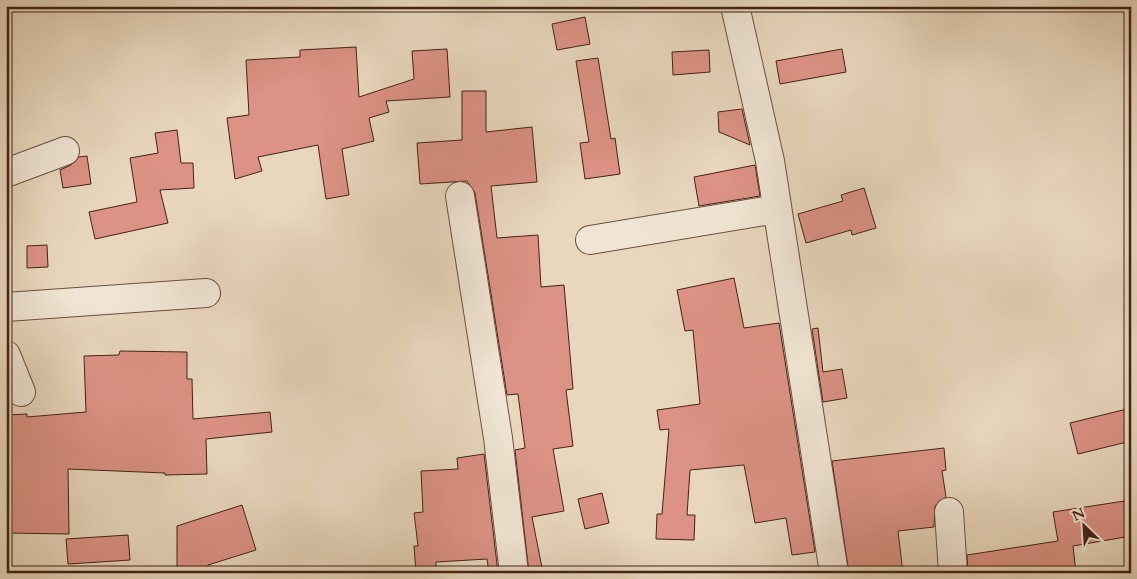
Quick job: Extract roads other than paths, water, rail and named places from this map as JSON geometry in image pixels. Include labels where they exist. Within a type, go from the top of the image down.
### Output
[{"type":"street","points":[[735,6],[770,161],[834,573]]},
{"type":"street","points":[[6,174],[65,151]]},
{"type":"street","points":[[460,196],[498,438],[514,573]]},
{"type":"street","points":[[590,240],[777,209]]},
{"type":"street","points":[[6,307],[206,293]]},
{"type":"street","points":[[6,355],[21,392]]},
{"type":"street","points":[[948,512],[953,573]]}]
